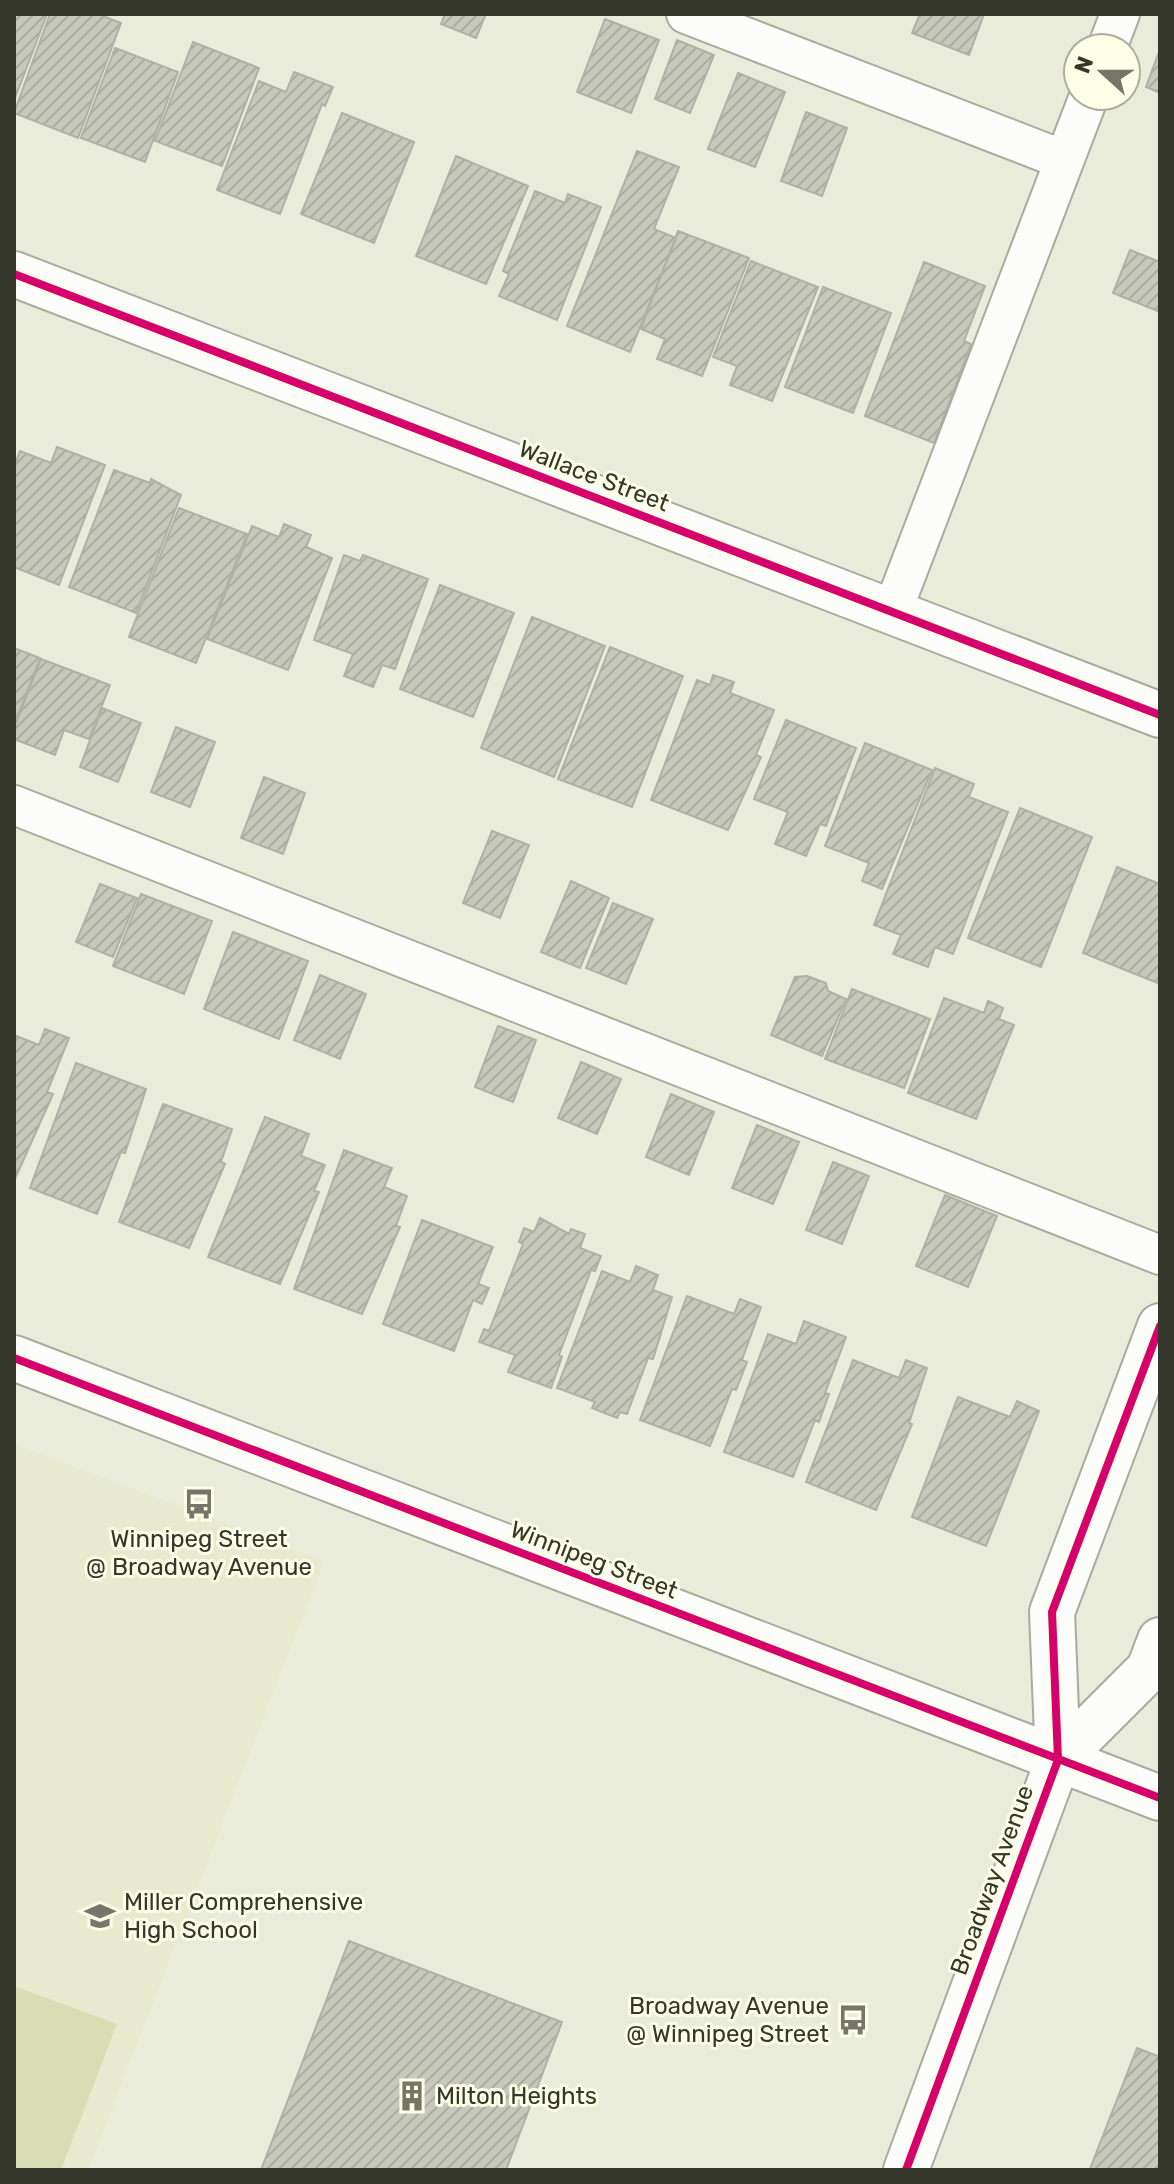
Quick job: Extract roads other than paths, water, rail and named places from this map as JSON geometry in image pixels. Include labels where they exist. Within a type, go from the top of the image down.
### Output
[{"type":"street","name":"Wallace Street","points":[[14,274],[1160,715]]},
{"type":"street","name":"Broadway Avenue","points":[[906,2170],[1058,1760],[1052,1612],[1160,1326]]},
{"type":"street","name":"Winnipeg Street","points":[[14,1358],[1160,1798]]},
{"type":"street","name":"Broadway Avenue","points":[[1058,1760],[1149,1669],[1160,1640]]},
{"type":"lane","points":[[686,14],[1064,160]]},
{"type":"lane","points":[[892,612],[1083,112]]},
{"type":"lane","points":[[14,805],[1160,1255]]},
{"type":"place","name":"Winnipeg Street @ Broadway Avenue","points":[[199,1504]]},
{"type":"place","name":"Miller Comprehensive High School","points":[[100,1916]]},
{"type":"place","name":"Broadway Avenue @ Winnipeg Street","points":[[853,2020]]},
{"type":"place","name":"Milton Heights","points":[[412,2096]]}]
